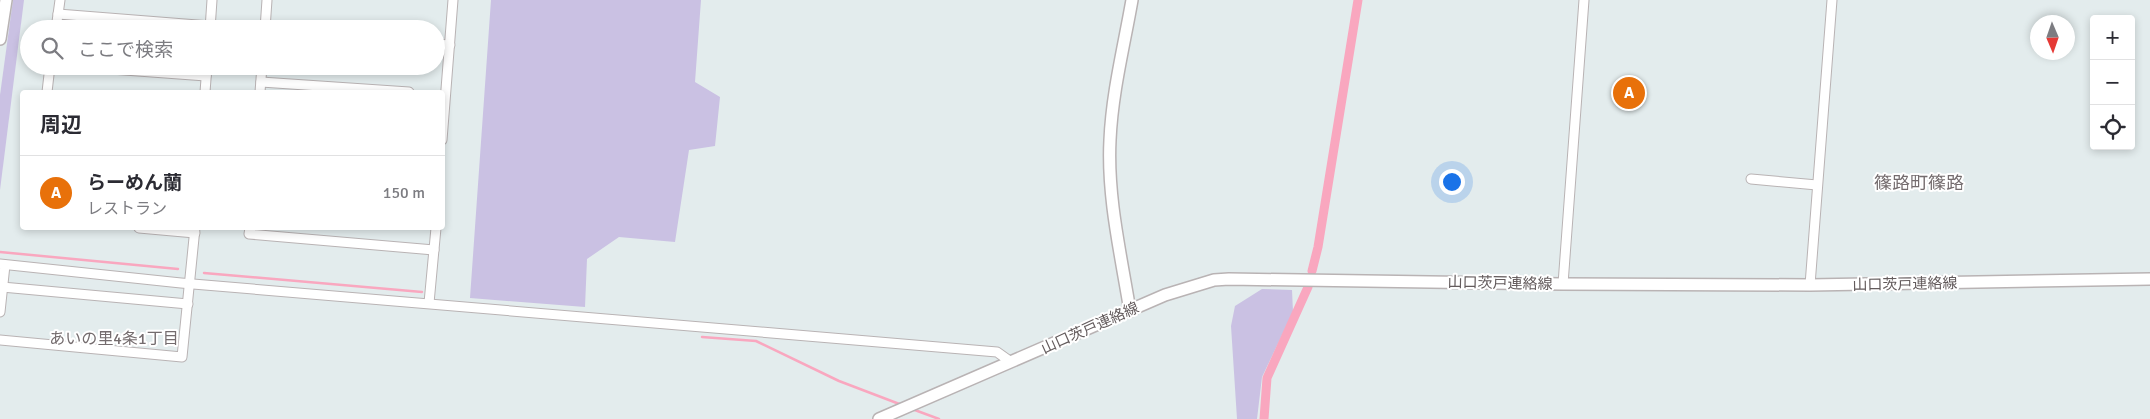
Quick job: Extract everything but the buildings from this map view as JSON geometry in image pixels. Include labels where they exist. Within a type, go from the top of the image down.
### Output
[{"type":"street","points":[[0,39],[6,0]]},
{"type":"street","points":[[57,20],[60,0]]},
{"type":"street","points":[[211,20],[212,0]]},
{"type":"street","points":[[266,20],[267,0]]},
{"type":"street","points":[[445,90],[453,0]]},
{"type":"street","points":[[1130,311],[1115,219],[1110,174],[1110,140],[1114,98],[1132,0]]},
{"type":"street","points":[[1562,284],[1584,0]]},
{"type":"street","points":[[1810,285],[1832,0]]},
{"type":"street","points":[[58,14],[128,20]]},
{"type":"street","points":[[445,45],[450,45]]},
{"type":"street","points":[[47,90],[49,75]]},
{"type":"street","points":[[192,75],[206,76],[205,90]]},
{"type":"street","points":[[260,90],[261,75]]},
{"type":"street","points":[[261,82],[379,90]]},
{"type":"street","points":[[1752,179],[1817,185]]},
{"type":"street","points":[[0,340],[182,357],[195,230]]},
{"type":"street","points":[[250,230],[249,234],[434,250]]},
{"type":"street","points":[[430,303],[436,230]]},
{"type":"street","points":[[0,312],[2,265],[190,283],[997,352],[1011,362]]},
{"type":"street","name":"山口茨戸連絡線","points":[[879,419],[1165,295],[1214,280],[1810,285],[2150,279]]},
{"type":"street","points":[[2,287],[188,304]]},
{"type":"shaded area","points":[[13,0],[24,0],[0,190],[0,95]]},
{"type":"shaded area","points":[[491,0],[701,0],[695,82],[720,97],[715,146],[689,150],[675,242],[619,237],[587,259],[585,307],[470,298]]},
{"type":"shaded area","points":[[1262,289],[1292,290],[1293,312],[1262,377],[1257,419],[1237,419],[1231,326],[1235,306]]},
{"type":"waterway","points":[[1312,271],[1318,247],[1358,0]]},
{"type":"waterway","points":[[0,252],[178,269]]},
{"type":"waterway","points":[[204,273],[422,292]]},
{"type":"waterway","points":[[1264,419],[1267,378],[1308,287]]},
{"type":"waterway","points":[[702,337],[756,341],[839,381],[902,405]]},
{"type":"waterway","points":[[912,409],[939,419]]},
{"type":"place","name":"らーめん蘭","points":[[1629,93]]},
{"type":"district","name":"篠路町篠路","points":[[1919,183]]},
{"type":"district","name":"あいの里4条1丁目","points":[[114,339]]}]
